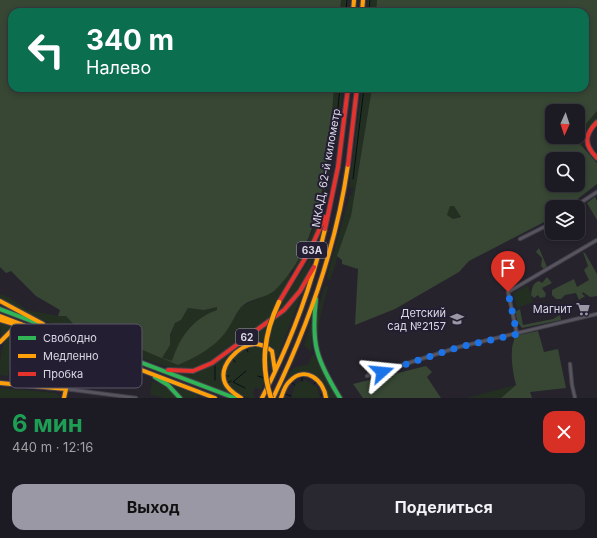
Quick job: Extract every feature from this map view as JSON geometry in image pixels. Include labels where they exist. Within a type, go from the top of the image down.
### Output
[{"type":"main road","name":"МКАД, 62-й километр","points":[[316,264],[333,192],[347,92]]},
{"type":"main road","name":"МКАД, 62-й километр","points":[[318,288],[333,236],[347,169],[357,92]]},
{"type":"main road","points":[[597,122],[588,131],[586,138],[588,146],[597,158]]},
{"type":"main road","name":"63A","points":[[272,398],[265,378],[264,350],[269,324],[279,302],[314,246],[333,192]]},
{"type":"main road","points":[[263,396],[291,336],[316,264]]},
{"type":"main road","name":"62","points":[[156,367],[176,371],[193,371],[212,363],[284,310],[300,291],[316,264]]},
{"type":"main road","points":[[272,398],[302,334],[318,288]]},
{"type":"main road","points":[[318,288],[313,330],[314,351],[326,376],[340,398]]},
{"type":"main road","points":[[0,301],[44,324]]},
{"type":"main road","points":[[0,309],[43,324]]},
{"type":"main road","points":[[0,316],[22,324]]},
{"type":"main road","points":[[0,320],[12,324]]},
{"type":"main road","points":[[0,342],[10,332]]},
{"type":"main road","points":[[241,398],[226,385],[223,375],[225,366],[243,348],[255,343],[269,348],[273,355],[275,373]]},
{"type":"main road","points":[[142,362],[235,398]]},
{"type":"main road","points":[[144,371],[168,385],[180,398]]},
{"type":"main road","points":[[144,371],[215,398]]},
{"type":"main road","points":[[281,398],[289,381],[297,376],[306,374],[316,377],[322,383],[326,391],[326,398]]},
{"type":"main road","points":[[0,383],[10,384]]},
{"type":"main road","points":[[55,388],[66,389],[64,398]]},
{"type":"street","points":[[585,200],[597,192]]},
{"type":"street","points":[[520,238],[545,226]]},
{"type":"street","points":[[517,334],[508,292],[597,240]]},
{"type":"street","points":[[367,376],[459,347],[597,314]]},
{"type":"street","points":[[570,364],[575,398]]},
{"type":"street","points":[[66,389],[136,398]]},
{"type":"green space","points":[[0,0],[341,0],[340,8],[8,8],[8,92],[334,92],[326,168],[321,196],[314,223],[304,248],[291,271],[274,291],[244,304],[220,339],[197,356],[178,365],[142,350],[142,324],[73,324],[66,316],[58,316],[60,310],[36,296],[11,271],[6,273],[0,267]],"holes":[[[217,307],[217,310],[201,318],[188,330],[179,344],[172,361],[162,358],[170,345],[170,335],[175,323],[181,320],[188,308],[204,310]]]},
{"type":"green space","points":[[341,0],[349,0],[348,8],[340,8]]},
{"type":"green space","points":[[368,0],[377,0],[376,8],[367,8]]},
{"type":"green space","points":[[377,0],[597,0],[597,111],[585,125],[585,104],[545,104],[545,144],[580,144],[597,163],[597,184],[576,200],[545,200],[545,222],[469,261],[459,272],[395,309],[355,325],[358,269],[342,264],[342,260],[337,256],[351,216],[371,92],[589,92],[589,8],[376,8]],"holes":[[[450,206],[454,206],[461,217],[453,219],[447,215]]]},
{"type":"green space","points":[[334,92],[342,92],[338,132],[318,229],[297,271],[291,269],[288,273],[292,278],[277,301],[281,303],[312,256],[309,270],[304,282],[287,303],[277,313],[200,367],[174,368],[142,358],[142,350],[162,358],[167,349],[175,323],[181,320],[188,308],[204,310],[217,307],[217,310],[203,318],[196,325],[184,339],[172,362],[165,359],[178,365],[225,333],[242,306],[273,292],[300,254],[312,233],[328,153]]},
{"type":"green space","points":[[361,92],[371,92],[351,216],[330,281],[327,277],[350,195],[352,196],[354,188],[349,187]]},
{"type":"green space","points":[[597,111],[597,118],[585,132],[585,125]]},
{"type":"green space","points":[[580,144],[582,144],[587,153]]},
{"type":"green space","points":[[595,197],[597,201],[597,220],[587,203]]},
{"type":"green space","points":[[449,206],[454,206],[461,216],[453,219],[447,215]]},
{"type":"green space","points":[[539,248],[547,267],[544,269],[541,266],[542,258],[536,252]]},
{"type":"green space","points":[[583,252],[597,274],[597,296],[590,297],[583,292],[582,294],[585,296],[579,300],[576,293],[565,295],[561,299],[556,299],[552,295],[552,290],[574,279],[577,287],[589,280],[584,270],[588,266]]},
{"type":"green space","points":[[547,277],[552,283],[542,288],[546,294],[545,297],[540,298],[538,295],[534,298],[531,295],[532,288],[539,281],[542,283]]},
{"type":"green space","points":[[528,285],[533,302],[517,308],[513,293]]},
{"type":"green space","points":[[327,286],[320,318],[316,348],[317,314],[324,288]]},
{"type":"green space","points":[[0,294],[9,297],[27,310],[58,316],[66,316],[73,324],[53,324],[0,300]]},
{"type":"green space","points":[[301,296],[277,358],[271,347],[264,342],[257,341],[243,347],[236,353],[226,367],[222,373],[233,396],[178,374],[197,372],[207,368],[276,320]]},
{"type":"green space","points":[[520,309],[523,325],[553,319],[560,315],[561,320],[522,328],[518,323],[515,312]]},
{"type":"green space","points":[[311,322],[312,337],[311,352],[304,345]]},
{"type":"green space","points":[[0,323],[10,327],[10,330],[1,336]]},
{"type":"green space","points":[[538,331],[544,352],[558,349],[566,388],[530,392],[532,398],[501,398],[516,385],[512,358],[514,336]]},
{"type":"green space","points":[[10,335],[10,362],[8,376],[0,375],[0,362],[2,348]]},
{"type":"green space","points":[[258,345],[269,351],[272,362],[261,390],[255,387],[253,393],[255,398],[246,397],[237,394],[232,390],[225,375],[226,368],[236,356],[243,351]]},
{"type":"green space","points":[[313,354],[337,398],[328,398],[326,387],[320,379],[311,374],[300,373],[283,387],[291,371],[294,368],[308,365]]},
{"type":"green space","points":[[426,366],[432,372],[427,377],[441,398],[363,398],[353,384]]},
{"type":"green space","points":[[144,378],[168,388],[177,398],[165,398],[150,395],[152,382]]},
{"type":"green space","points":[[305,380],[317,387],[320,398],[291,398],[295,384]]},
{"type":"green space","points":[[170,384],[196,394],[198,398],[182,398]]},
{"type":"green space","points":[[516,385],[501,398],[467,398]]},
{"type":"green space","points":[[0,388],[56,393],[61,398],[0,398]]},
{"type":"waterway","points":[[346,8],[347,0]]},
{"type":"waterway","points":[[369,8],[370,0]]},
{"type":"waterway","points":[[333,154],[340,92]]},
{"type":"waterway","points":[[353,179],[364,92]]},
{"type":"waterway","points":[[246,348],[248,352]]},
{"type":"waterway","points":[[215,366],[215,380]]},
{"type":"waterway","points":[[245,388],[233,382],[246,371]]},
{"type":"waterway","points":[[258,376],[264,378]]},
{"type":"waterway","points":[[227,383],[231,381]]},
{"type":"waterway","points":[[314,384],[317,381]]},
{"type":"waterway","points":[[291,382],[295,385]]},
{"type":"waterway","points":[[285,394],[291,396]]},
{"type":"traffic: fast","points":[[316,299],[314,328],[317,351],[325,372],[340,398]]},
{"type":"traffic: fast","points":[[0,309],[40,324]]},
{"type":"traffic: fast","points":[[142,363],[235,398]]},
{"type":"traffic: fast","points":[[155,377],[168,385],[180,398]]},
{"type":"traffic: slow","points":[[353,8],[354,0]]},
{"type":"traffic: slow","points":[[362,8],[363,0]]},
{"type":"traffic: slow","points":[[273,398],[298,342],[320,284],[336,226],[348,165]]},
{"type":"traffic: slow","points":[[262,398],[282,357],[299,315],[313,273],[325,229]]},
{"type":"traffic: slow","points":[[0,301],[43,324]]},
{"type":"traffic: slow","points":[[271,398],[266,373],[265,349],[270,326],[279,302]]},
{"type":"traffic: slow","points":[[0,316],[21,324]]},
{"type":"traffic: slow","points":[[0,320],[14,324]]},
{"type":"traffic: slow","points":[[0,342],[10,332]]},
{"type":"traffic: slow","points":[[241,398],[228,388],[225,383],[224,376],[224,370],[227,363],[236,352],[249,345],[255,344],[264,346],[272,351],[275,371]]},
{"type":"traffic: slow","points":[[142,370],[215,398]]},
{"type":"traffic: slow","points":[[281,398],[288,383],[296,376],[302,374],[318,380],[322,386],[326,398]]},
{"type":"traffic: slow","points":[[0,383],[10,384]]},
{"type":"traffic: slow","points":[[55,388],[66,389],[64,398]]},
{"type":"traffic: jam","points":[[325,229],[338,167],[347,92]]},
{"type":"traffic: jam","points":[[348,165],[357,92]]},
{"type":"traffic: jam","points":[[597,122],[590,131],[587,140],[590,149],[597,158]]},
{"type":"traffic: jam","points":[[279,302],[310,250],[325,217]]},
{"type":"traffic: jam","points":[[168,370],[193,371],[212,363],[284,310],[300,291],[314,267]]},
{"type":"place","name":"Магнит","points":[[583,309]]},
{"type":"place","name":"Детский сад №2157","points":[[457,319]]},
{"type":"route","points":[[382,372],[459,347],[502,336],[517,334],[508,292]]}]
